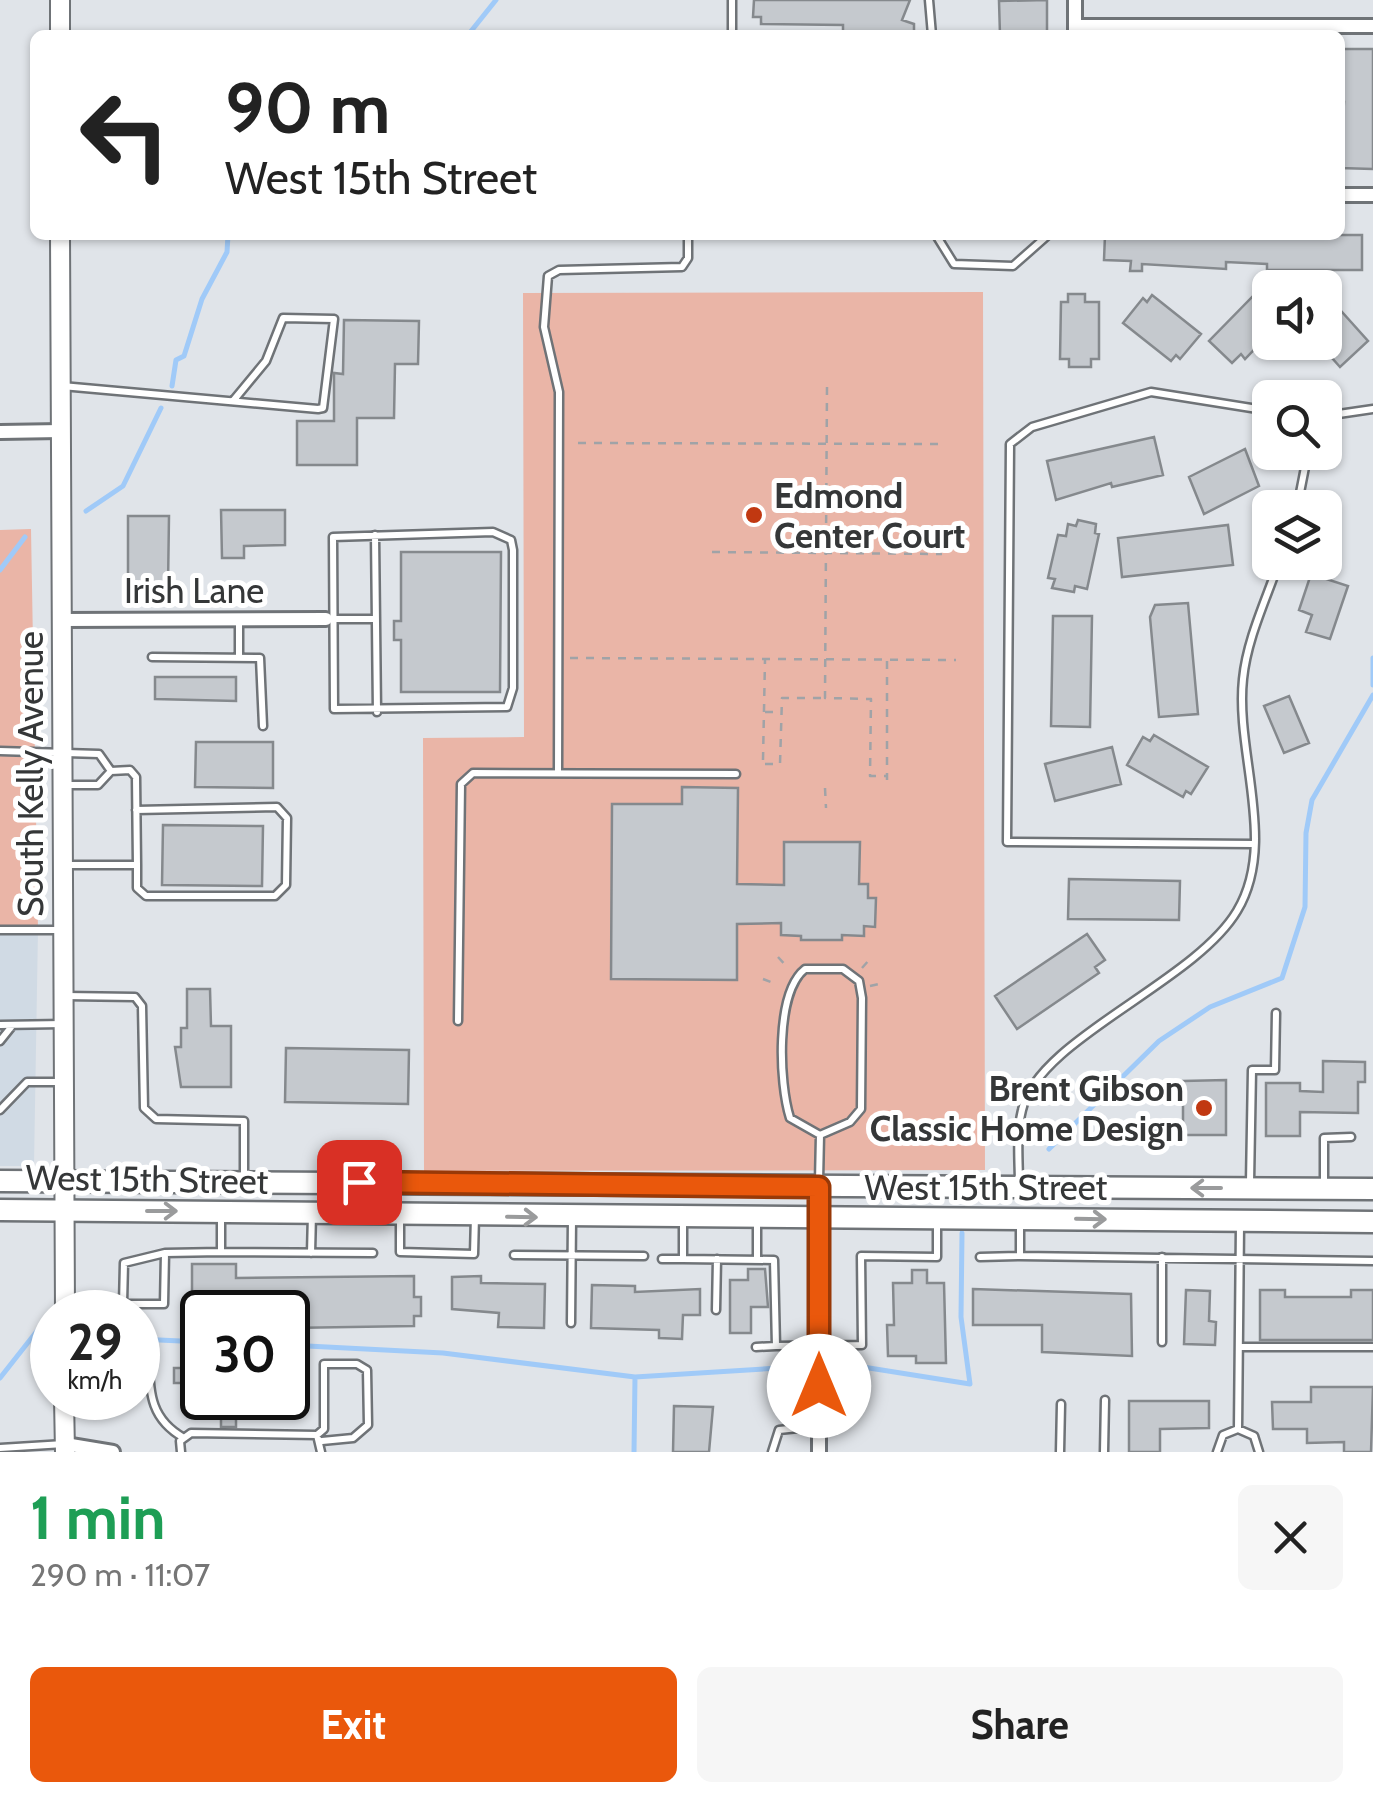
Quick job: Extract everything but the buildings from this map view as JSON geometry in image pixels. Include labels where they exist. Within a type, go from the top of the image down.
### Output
[{"type":"main road","points":[[60,0],[60,30]]},
{"type":"main road","name":"South Kelly Avenue","points":[[60,240],[65,1290]]},
{"type":"main road","name":"West 15th Street","points":[[0,1180],[1373,1189]]},
{"type":"main road","name":"West 15th Street","points":[[0,1210],[757,1220],[1373,1222]]},
{"type":"main road","points":[[64,1420],[64,1448]]},
{"type":"street","points":[[1075,0],[1075,30]]},
{"type":"street","points":[[1135,30],[1373,26]]},
{"type":"street","points":[[1345,195],[1373,195]]},
{"type":"street","points":[[0,432],[61,431]]},
{"type":"street","name":"Irish Lane","points":[[62,620],[329,620]]},
{"type":"street","points":[[819,1187],[819,1452]]},
{"type":"street","points":[[64,1448],[114,1452]]},
{"type":"lane","points":[[732,0],[732,30]]},
{"type":"lane","points":[[929,0],[932,30]]},
{"type":"lane","points":[[558,773],[559,392],[544,327],[548,276],[559,270],[682,267],[688,258],[688,240]]},
{"type":"lane","points":[[939,240],[954,264],[970,266],[1013,266],[1042,240]]},
{"type":"lane","points":[[60,386],[233,401],[326,406],[334,319],[283,318],[266,361],[233,401]]},
{"type":"lane","points":[[1252,408],[1151,392],[1032,427],[1010,444],[1007,842],[1253,844]]},
{"type":"lane","points":[[1342,414],[1373,409]]},
{"type":"lane","points":[[494,532],[511,540],[513,688],[507,708],[377,712],[334,709],[329,620],[333,537],[374,535],[494,532]]},
{"type":"lane","points":[[374,535],[377,712]]},
{"type":"lane","points":[[1020,1187],[1022,1106],[1049,1068],[1099,1024],[1180,971],[1218,939],[1239,907],[1252,875],[1253,844],[1241,716],[1243,677],[1273,580]]},
{"type":"lane","points":[[329,620],[376,619]]},
{"type":"lane","points":[[239,620],[239,658]]},
{"type":"lane","points":[[152,657],[263,660],[263,726]]},
{"type":"lane","points":[[0,750],[99,754],[112,771]]},
{"type":"lane","points":[[63,785],[98,785],[112,771],[130,770],[136,777],[136,810],[137,888],[146,896],[275,896],[286,885],[287,818],[277,807],[136,810]]},
{"type":"lane","points":[[458,1021],[461,784],[473,774],[736,774]]},
{"type":"lane","points":[[64,865],[137,865]]},
{"type":"lane","points":[[0,930],[64,930]]},
{"type":"lane","points":[[805,968],[843,968],[859,981],[862,998],[860,1109],[850,1122],[820,1135],[790,1118],[783,1096],[787,989],[805,968]]},
{"type":"lane","points":[[64,996],[135,997],[142,1006],[144,1108],[156,1119],[244,1121],[244,1181]]},
{"type":"lane","points":[[1250,1188],[1252,1070],[1275,1070],[1276,1012]]},
{"type":"lane","points":[[0,1025],[64,1024]]},
{"type":"lane","points":[[0,1040],[13,1025]]},
{"type":"lane","points":[[0,1110],[27,1082],[64,1082]]},
{"type":"lane","points":[[819,1187],[820,1135]]},
{"type":"lane","points":[[1324,1189],[1324,1138],[1350,1138]]},
{"type":"lane","points":[[221,1252],[222,1212]]},
{"type":"lane","points":[[311,1253],[312,1213]]},
{"type":"lane","points":[[400,1215],[396,1253],[474,1254],[475,1216]]},
{"type":"lane","points":[[571,1323],[572,1217]]},
{"type":"lane","points":[[1020,1256],[1021,1218]]},
{"type":"lane","points":[[683,1219],[683,1259]]},
{"type":"lane","points":[[757,1220],[758,1260]]},
{"type":"lane","points":[[756,1347],[862,1345],[862,1256],[937,1257],[937,1220]]},
{"type":"lane","points":[[1238,1428],[1240,1221]]},
{"type":"lane","points":[[123,1290],[124,1263],[165,1254],[373,1253]]},
{"type":"lane","points":[[160,1304],[164,1304],[165,1254]]},
{"type":"lane","points":[[514,1255],[644,1256]]},
{"type":"lane","points":[[980,1257],[1373,1260]]},
{"type":"lane","points":[[1162,1258],[1162,1342]]},
{"type":"lane","points":[[662,1259],[774,1260],[776,1346]]},
{"type":"lane","points":[[716,1310],[717,1260]]},
{"type":"lane","points":[[1240,1347],[1373,1348]]},
{"type":"lane","points":[[181,1452],[180,1441],[192,1433],[319,1438],[354,1438],[368,1426],[367,1370],[356,1364],[324,1364],[324,1428],[319,1438],[322,1452]]},
{"type":"lane","points":[[1104,1452],[1105,1400]]},
{"type":"lane","points":[[1060,1452],[1061,1404]]},
{"type":"lane","points":[[160,1417],[166,1428],[184,1438]]},
{"type":"lane","points":[[772,1452],[779,1430],[819,1426]]},
{"type":"lane","points":[[1216,1452],[1222,1434],[1238,1428],[1254,1436],[1259,1452]]},
{"type":"lane","points":[[0,1448],[64,1448]]},
{"type":"path","points":[[826,698],[828,388]]},
{"type":"path","points":[[578,443],[941,444]]},
{"type":"path","points":[[712,552],[942,554]]},
{"type":"path","points":[[559,658],[956,660]]},
{"type":"path","points":[[765,659],[764,762],[780,764],[782,698],[872,698],[870,776],[887,778],[887,660]]},
{"type":"path","points":[[764,712],[781,712]]},
{"type":"path","points":[[871,712],[887,713]]},
{"type":"path","points":[[825,788],[826,808]]},
{"type":"path","name":"South Kelly Avenue","points":[[17,910],[34,910]]},
{"type":"path","points":[[778,957],[788,968]]},
{"type":"path","points":[[861,968],[869,960]]},
{"type":"path","points":[[763,979],[776,984]]},
{"type":"path","points":[[869,986],[883,983]]},
{"type":"shaded area","name":"Edmond Center Court","points":[[983,292],[985,1170],[424,1171],[423,738],[524,737],[523,293]]},
{"type":"shaded area","points":[[31,529],[38,930],[0,930],[0,530]]},
{"type":"shaded area","points":[[0,930],[38,930],[34,1166],[0,1166]]},
{"type":"waterway","points":[[472,30],[496,0]]},
{"type":"waterway","points":[[172,386],[176,360],[184,356],[202,299],[227,252],[228,240]]},
{"type":"waterway","points":[[86,511],[123,486],[161,408]]},
{"type":"waterway","points":[[0,570],[25,537]]},
{"type":"waterway","points":[[1373,658],[1373,685]]},
{"type":"waterway","points":[[1049,1149],[1159,1041],[1210,1007],[1282,978],[1305,907],[1306,833],[1312,800],[1373,695]]},
{"type":"waterway","points":[[310,1346],[443,1353],[635,1377],[844,1364],[970,1384],[961,1317],[962,1233]]},
{"type":"waterway","points":[[0,1378],[30,1340]]},
{"type":"waterway","points":[[160,1340],[180,1341]]},
{"type":"waterway","points":[[634,1452],[635,1377]]},
{"type":"place","name":"Edmond Center Court","points":[[754,515]]},
{"type":"place","name":"Brent Gibson Classic Home Design","points":[[1204,1108]]},
{"type":"route","points":[[359,1182],[819,1187],[819,1386]]}]
